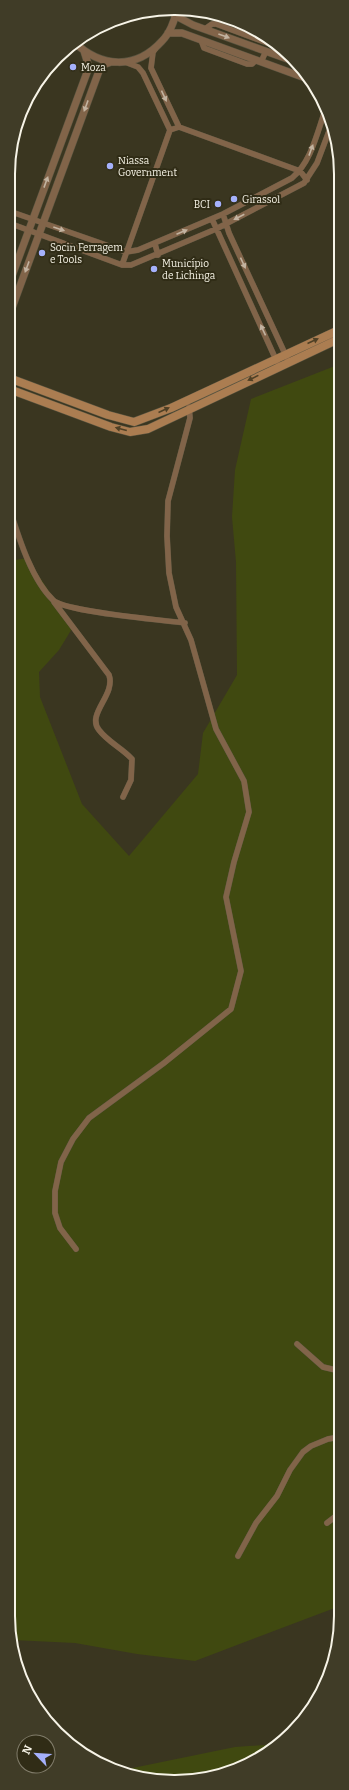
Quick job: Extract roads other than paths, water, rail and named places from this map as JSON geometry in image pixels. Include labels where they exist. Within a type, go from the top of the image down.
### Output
[{"type":"main road","points":[[15,391],[112,427],[130,432],[138,431],[148,428],[226,391],[277,362],[334,336]]},
{"type":"main road","points":[[15,380],[122,420],[134,422],[147,418],[223,383],[277,362]]},
{"type":"main road","points":[[223,383],[226,391]]},
{"type":"main road","points":[[52,404],[55,395]]},
{"type":"main road","points":[[68,410],[71,401]]},
{"type":"main road","points":[[134,422],[138,431]]},
{"type":"street","points":[[175,15],[168,33],[152,52],[151,68],[179,127]]},
{"type":"street","points":[[180,15],[205,29],[282,57]]},
{"type":"street","points":[[205,29],[214,23],[262,41]]},
{"type":"street","points":[[168,33],[182,34],[201,40],[300,76]]},
{"type":"street","points":[[243,43],[245,35]]},
{"type":"street","points":[[79,47],[97,58],[111,62],[125,62],[136,59],[156,48]]},
{"type":"street","points":[[15,267],[89,67],[84,51]]},
{"type":"street","points":[[258,61],[266,51]]},
{"type":"street","points":[[15,300],[99,71],[103,65],[111,62]]},
{"type":"street","points":[[122,265],[170,130],[138,67],[125,62]]},
{"type":"street","points":[[150,88],[158,83]]},
{"type":"street","points":[[81,89],[91,91]]},
{"type":"street","points":[[15,213],[126,252],[138,250],[223,214],[292,178],[300,171],[310,152],[323,116]]},
{"type":"street","points":[[170,130],[179,127],[300,171],[308,180]]},
{"type":"street","points":[[15,225],[122,265],[131,265],[158,255],[216,229],[296,189],[308,180],[317,163],[329,132]]},
{"type":"street","points":[[63,135],[74,139]]},
{"type":"street","points":[[51,167],[62,171]]},
{"type":"street","points":[[223,214],[226,224],[287,357]]},
{"type":"street","points":[[212,219],[277,362]]},
{"type":"street","points":[[155,244],[158,255]]},
{"type":"street","points":[[246,292],[255,287]]},
{"type":"street","points":[[76,1249],[60,1228],[55,1213],[55,1191],[61,1162],[73,1139],[89,1118],[231,1010],[241,972],[226,897],[234,862],[249,812],[244,781],[216,729],[184,623],[176,607],[170,586],[167,536],[168,501],[190,418],[190,408],[186,400]]},
{"type":"street","points":[[15,525],[23,549],[42,586],[109,675],[112,683],[95,721],[98,730],[112,743],[124,750],[132,759],[131,780],[124,797]]},
{"type":"street","points":[[54,602],[79,610],[184,623]]},
{"type":"street","points":[[297,1344],[323,1367],[334,1370]]},
{"type":"street","points":[[238,1556],[256,1523],[277,1496],[290,1470],[303,1452],[311,1446],[334,1438]]},
{"type":"street","points":[[327,1523],[334,1518]]},
{"type":"place","name":"Moza","points":[[73,67]]},
{"type":"place","name":"Niassa Government","points":[[110,166]]},
{"type":"place","name":"Girassol","points":[[234,199]]},
{"type":"place","name":"BCI","points":[[218,204]]},
{"type":"place","name":"Socin Ferragem e Tools","points":[[42,253]]},
{"type":"place","name":"Município de Lichinga","points":[[154,269]]}]
